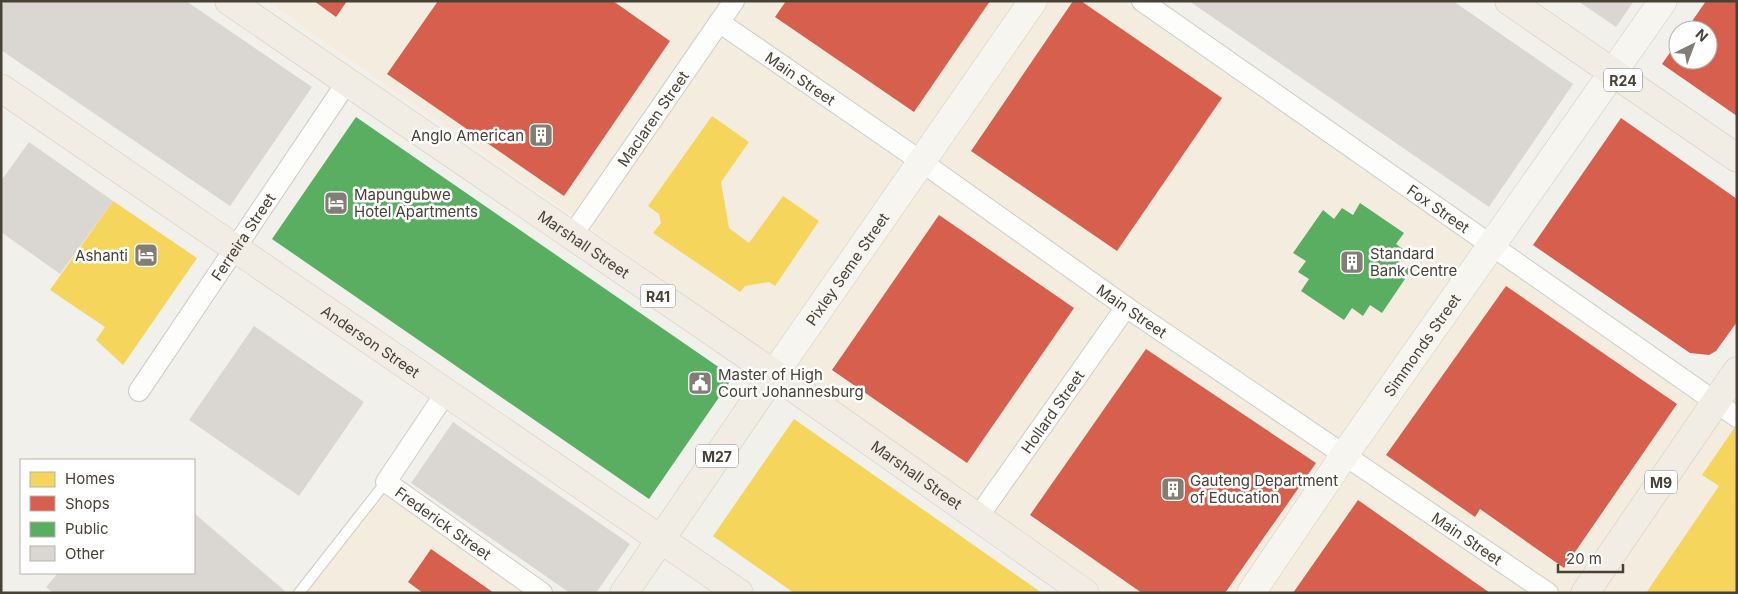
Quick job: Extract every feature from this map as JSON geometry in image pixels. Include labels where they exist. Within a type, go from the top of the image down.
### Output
[{"type":"main road","name":"Marshall Street","points":[[228,1],[774,374],[1085,593]]},
{"type":"main road","name":"Pixley Seme Street","points":[[660,538],[1033,1]]},
{"type":"main road","name":"R24","points":[[1509,1],[1737,158]]},
{"type":"main road","name":"Simmonds Street","points":[[1251,593],[1345,454],[1664,1]]},
{"type":"main road","name":"Anderson Street","points":[[1,88],[447,391],[739,593]]},
{"type":"main road","name":"M9","points":[[1584,593],[1726,410],[1737,371]]},
{"type":"main road","name":"M27","points":[[624,593],[660,538]]},
{"type":"street","name":"Maclaren Street","points":[[571,237],[734,1]]},
{"type":"street","name":"Fox Street","points":[[1142,1],[1726,410]]},
{"type":"street","name":"Main Street","points":[[719,22],[922,162],[1126,307],[1548,593]]},
{"type":"street","name":"Ferreira Street","points":[[139,391],[347,82]]},
{"type":"street","name":"Hollard Street","points":[[978,518],[1126,307]]},
{"type":"street","name":"Frederick Street","points":[[447,391],[386,482],[542,593]]},
{"type":"lane","points":[[299,593],[386,482]]},
{"type":"shaded area","points":[[267,1],[1122,1],[1737,430],[1737,593],[1109,593]]},
{"type":"shaded area","points":[[379,490],[529,593],[294,593]]},
{"type":"building: Homes","points":[[712,116],[749,142],[721,182],[729,228],[749,243],[783,196],[819,221],[775,286],[769,282],[745,286],[740,292],[653,233],[661,223],[659,214],[648,206]]},
{"type":"building: Homes","points":[[113,201],[197,258],[123,365],[96,340],[105,327],[50,290]]},
{"type":"building: Homes","points":[[794,419],[1042,593],[794,593],[713,536]]},
{"type":"building: Homes","points":[[1735,427],[1737,593],[1646,593],[1719,486],[1702,475]]},
{"type":"building: Shops","points":[[314,1],[347,1],[336,17]]},
{"type":"building: Shops","name":"Anglo American","points":[[438,1],[613,1],[670,41],[564,196],[387,74]]},
{"type":"building: Shops","points":[[786,1],[990,1],[914,112],[775,17]]},
{"type":"building: Shops","points":[[1073,1],[1081,1],[1222,98],[1117,251],[971,151]]},
{"type":"building: Shops","points":[[1706,1],[1737,1],[1737,116],[1671,70],[1718,70],[1718,20],[1693,20]]},
{"type":"building: Shops","points":[[1668,55],[1668,68],[1662,64]]},
{"type":"building: Shops","points":[[1621,118],[1737,199],[1737,322],[1716,351],[1709,355],[1690,353],[1533,245]]},
{"type":"building: Shops","points":[[939,215],[1074,308],[967,463],[832,370]]},
{"type":"building: Shops","points":[[1506,286],[1677,404],[1564,568],[1480,509],[1475,517],[1386,455]]},
{"type":"building: Shops","name":"Gauteng Department of Education","points":[[1146,349],[1316,463],[1225,593],[1142,593],[1030,515]]},
{"type":"building: Shops","points":[[1358,500],[1490,593],[1293,593]]},
{"type":"building: Shops","points":[[431,549],[494,593],[423,593],[408,582]]},
{"type":"building: Public","points":[[356,117],[733,377],[649,499],[272,239]]},
{"type":"building: Public","name":"Standard Bank Centre","points":[[1360,203],[1404,233],[1396,244],[1407,252],[1399,263],[1411,270],[1382,313],[1370,305],[1363,316],[1352,308],[1344,320],[1301,291],[1309,279],[1298,272],[1306,261],[1293,253],[1323,210],[1334,219],[1342,208],[1353,215]]},
{"type":"building: Other","points":[[5,1],[186,1],[312,87],[230,206],[1,50],[1,7]]},
{"type":"building: Other","points":[[1189,1],[1453,1],[1573,84],[1489,207]]},
{"type":"building: Other","points":[[1578,1],[1634,1],[1616,27]]},
{"type":"building: Other","points":[[29,142],[113,201],[60,274],[1,232],[1,181]]},
{"type":"building: Other","points":[[254,326],[364,402],[299,496],[189,420]]},
{"type":"building: Other","points":[[453,422],[630,544],[596,593],[570,593],[411,483]]},
{"type":"building: Other","points":[[195,514],[285,591],[283,593],[53,593],[46,587],[57,574],[195,574]]},
{"type":"place","name":"Anglo American","points":[[541,135]]},
{"type":"place","name":"Mapungubwe Hotel Apartments","points":[[336,203]]},
{"type":"place","name":"Ashanti","points":[[146,255]]},
{"type":"place","name":"Standard Bank Centre","points":[[1352,262]]},
{"type":"place","name":"Master of High Court Johannesburg","points":[[700,383]]},
{"type":"place","name":"Gauteng Department of Education","points":[[1173,489]]}]
